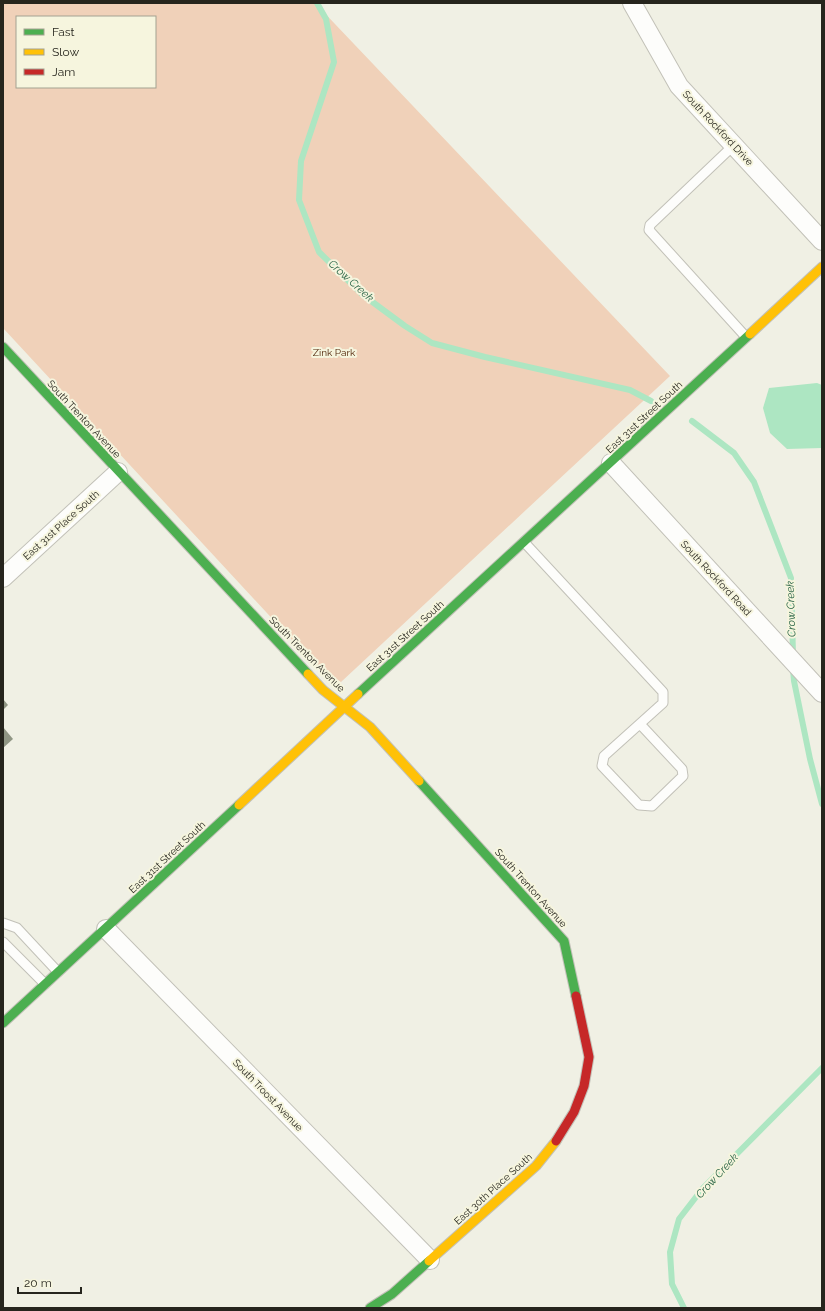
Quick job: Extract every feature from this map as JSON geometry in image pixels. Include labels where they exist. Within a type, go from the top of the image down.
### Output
[{"type":"street","name":"South Rockford Drive","points":[[632,3],[679,86],[822,241]]},
{"type":"street","name":"East 31st Street South","points":[[3,1022],[822,267]]},
{"type":"street","name":"South Trenton Avenue","points":[[3,347],[323,690],[370,728],[564,941],[589,1057]]},
{"type":"street","name":"South Rockford Road","points":[[610,463],[822,693]]},
{"type":"street","name":"East 31st Place South","points":[[3,578],[118,472]]},
{"type":"street","name":"South Troost Avenue","points":[[106,928],[430,1260]]},
{"type":"street","name":"East 30th Place South","points":[[370,1308],[392,1294],[536,1166],[556,1140],[574,1112],[584,1086],[589,1057]]},
{"type":"lane","points":[[734,145],[650,225],[649,230],[746,337]]},
{"type":"lane","points":[[524,542],[663,692],[663,703],[604,756],[602,766],[639,805],[652,806],[683,776],[682,769],[640,724]]},
{"type":"lane","points":[[3,923],[17,928],[58,972]]},
{"type":"lane","points":[[3,942],[45,984]]},
{"type":"green space","name":"Zink Park","points":[[3,3],[315,3],[670,376],[341,682],[317,667],[3,328]]},
{"type":"shaded area","points":[[817,383],[822,385],[822,448],[787,449],[770,433],[763,408],[769,388]]},
{"type":"building","points":[[3,699],[8,705],[3,710]]},
{"type":"building","points":[[3,727],[13,739],[3,748]]},
{"type":"waterway","name":"Crow Creek","points":[[317,3],[326,19],[334,62],[301,161],[299,200],[319,252],[363,295],[405,326],[432,343],[485,357],[630,390],[651,401]]},
{"type":"waterway","name":"Crow Creek","points":[[692,421],[734,453],[754,482],[791,578],[793,655]]},
{"type":"waterway","name":"Crow Creek","points":[[793,669],[794,681],[810,759],[822,804]]},
{"type":"waterway","name":"Crow Creek","points":[[684,1308],[672,1284],[670,1252],[679,1219],[703,1188],[822,1068]]},
{"type":"traffic: fast","points":[[358,694],[750,334]]},
{"type":"traffic: fast","points":[[3,347],[308,674]]},
{"type":"traffic: fast","points":[[419,781],[564,941],[576,996]]},
{"type":"traffic: fast","points":[[3,1023],[239,805]]},
{"type":"traffic: fast","points":[[370,1308],[392,1294],[429,1261]]},
{"type":"traffic: slow","points":[[750,334],[822,267]]},
{"type":"traffic: slow","points":[[308,674],[323,690],[370,727],[419,781]]},
{"type":"traffic: slow","points":[[239,805],[358,694]]},
{"type":"traffic: slow","points":[[429,1261],[536,1166],[556,1141]]},
{"type":"traffic: jam","points":[[556,1141],[574,1112],[584,1086],[589,1057],[576,996]]}]
